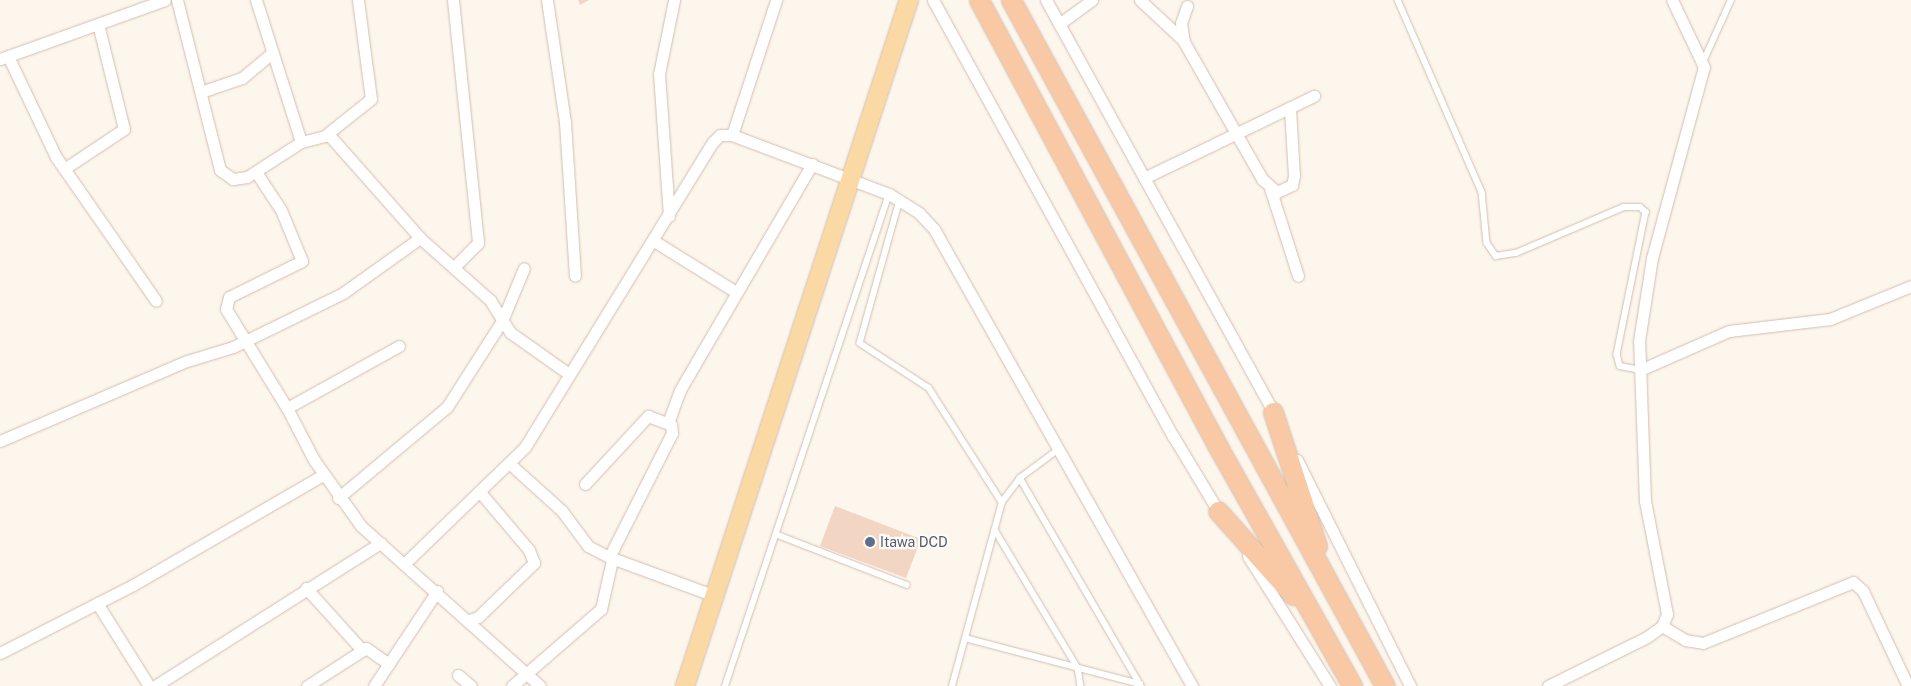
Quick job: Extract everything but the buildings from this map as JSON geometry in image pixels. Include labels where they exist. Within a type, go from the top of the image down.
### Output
[{"type":"highway","points":[[979,0],[1217,445],[1319,624],[1352,686]]},
{"type":"highway","points":[[1011,0],[1385,686]]},
{"type":"highway","points":[[1273,412],[1330,587]]},
{"type":"highway","points":[[1218,511],[1319,624]]},
{"type":"main road","points":[[685,686],[849,177],[909,0]]},
{"type":"street","points":[[156,301],[64,170],[4,57],[165,0]]},
{"type":"street","points":[[177,0],[202,92],[220,170],[233,179],[256,172],[301,142],[327,134],[372,99],[358,0]]},
{"type":"street","points":[[256,0],[301,142]]},
{"type":"street","points":[[453,0],[478,243],[455,266]]},
{"type":"street","points":[[547,0],[565,122],[575,276]]},
{"type":"street","points":[[668,216],[659,74],[674,0]]},
{"type":"street","points":[[732,135],[776,0]]},
{"type":"street","points":[[933,0],[1218,511],[1330,686]]},
{"type":"street","points":[[1046,0],[1273,412],[1410,686]]},
{"type":"street","points":[[1059,24],[1092,0]]},
{"type":"street","points":[[1140,0],[1184,42],[1236,135],[1270,188],[1298,276]]},
{"type":"street","points":[[1548,686],[1662,626],[1667,614],[1646,509],[1638,370],[1639,335],[1652,258],[1702,57],[1672,0]]},
{"type":"street","points":[[1184,42],[1181,24],[1187,6]]},
{"type":"street","points":[[64,170],[124,129],[98,24]]},
{"type":"street","points":[[202,92],[242,78],[272,53]]},
{"type":"street","points":[[1144,178],[1314,96]]},
{"type":"street","points":[[1270,188],[1285,190],[1294,176],[1290,109]]},
{"type":"street","points":[[327,134],[420,238],[455,266],[490,300],[511,334],[569,374]]},
{"type":"street","points":[[404,564],[479,491],[510,464],[654,240],[713,142],[720,135],[732,135],[849,177],[889,194],[900,200],[934,229],[1192,686]]},
{"type":"street","points":[[512,686],[602,609],[611,559],[672,433],[668,423],[680,390],[812,164]]},
{"type":"street","points":[[256,172],[281,210],[302,261],[226,299],[226,308],[288,408],[323,475],[338,498],[380,543],[437,591],[540,686]]},
{"type":"street","points":[[0,441],[245,339],[342,293],[420,238]]},
{"type":"street","points":[[654,240],[736,292]]},
{"type":"street","points":[[338,498],[448,407],[502,320],[524,268]]},
{"type":"street","points":[[1638,370],[1729,331],[1830,319],[1911,286]]},
{"type":"street","points":[[288,408],[400,346]]},
{"type":"street","points":[[585,484],[648,416],[668,423]]},
{"type":"street","points":[[510,464],[562,511],[588,546],[611,559],[646,568],[715,596]]},
{"type":"street","points":[[0,653],[96,603],[323,475]]},
{"type":"street","points":[[469,620],[478,618],[534,563],[528,550],[479,491]]},
{"type":"street","points":[[155,686],[306,588],[380,543]]},
{"type":"street","points":[[1662,626],[1685,640],[1703,643],[1853,582],[1863,591],[1908,686]]},
{"type":"street","points":[[306,588],[362,650]]},
{"type":"street","points":[[374,686],[437,591]]},
{"type":"street","points":[[96,603],[149,686]]},
{"type":"street","points":[[307,686],[362,650],[370,649],[389,664]]},
{"type":"street","points":[[458,675],[471,686]]},
{"type":"lane","points":[[1398,0],[1482,192],[1487,243],[1496,256],[1516,253],[1624,207],[1640,207],[1646,212],[1617,354],[1624,368],[1638,370]]},
{"type":"lane","points":[[1702,57],[1731,0]]},
{"type":"lane","points":[[725,686],[778,535],[889,194]]},
{"type":"lane","points":[[900,200],[860,343],[929,388],[1002,502]]},
{"type":"lane","points":[[952,686],[1002,502],[1020,478],[1059,448]]},
{"type":"lane","points":[[1020,478],[1140,685]]},
{"type":"lane","points":[[995,530],[1078,668],[1080,686]]},
{"type":"lane","points":[[778,535],[907,585]]},
{"type":"lane","points":[[965,638],[1140,685]]},
{"type":"place","name":"Itawa DCD","points":[[870,542]]}]
